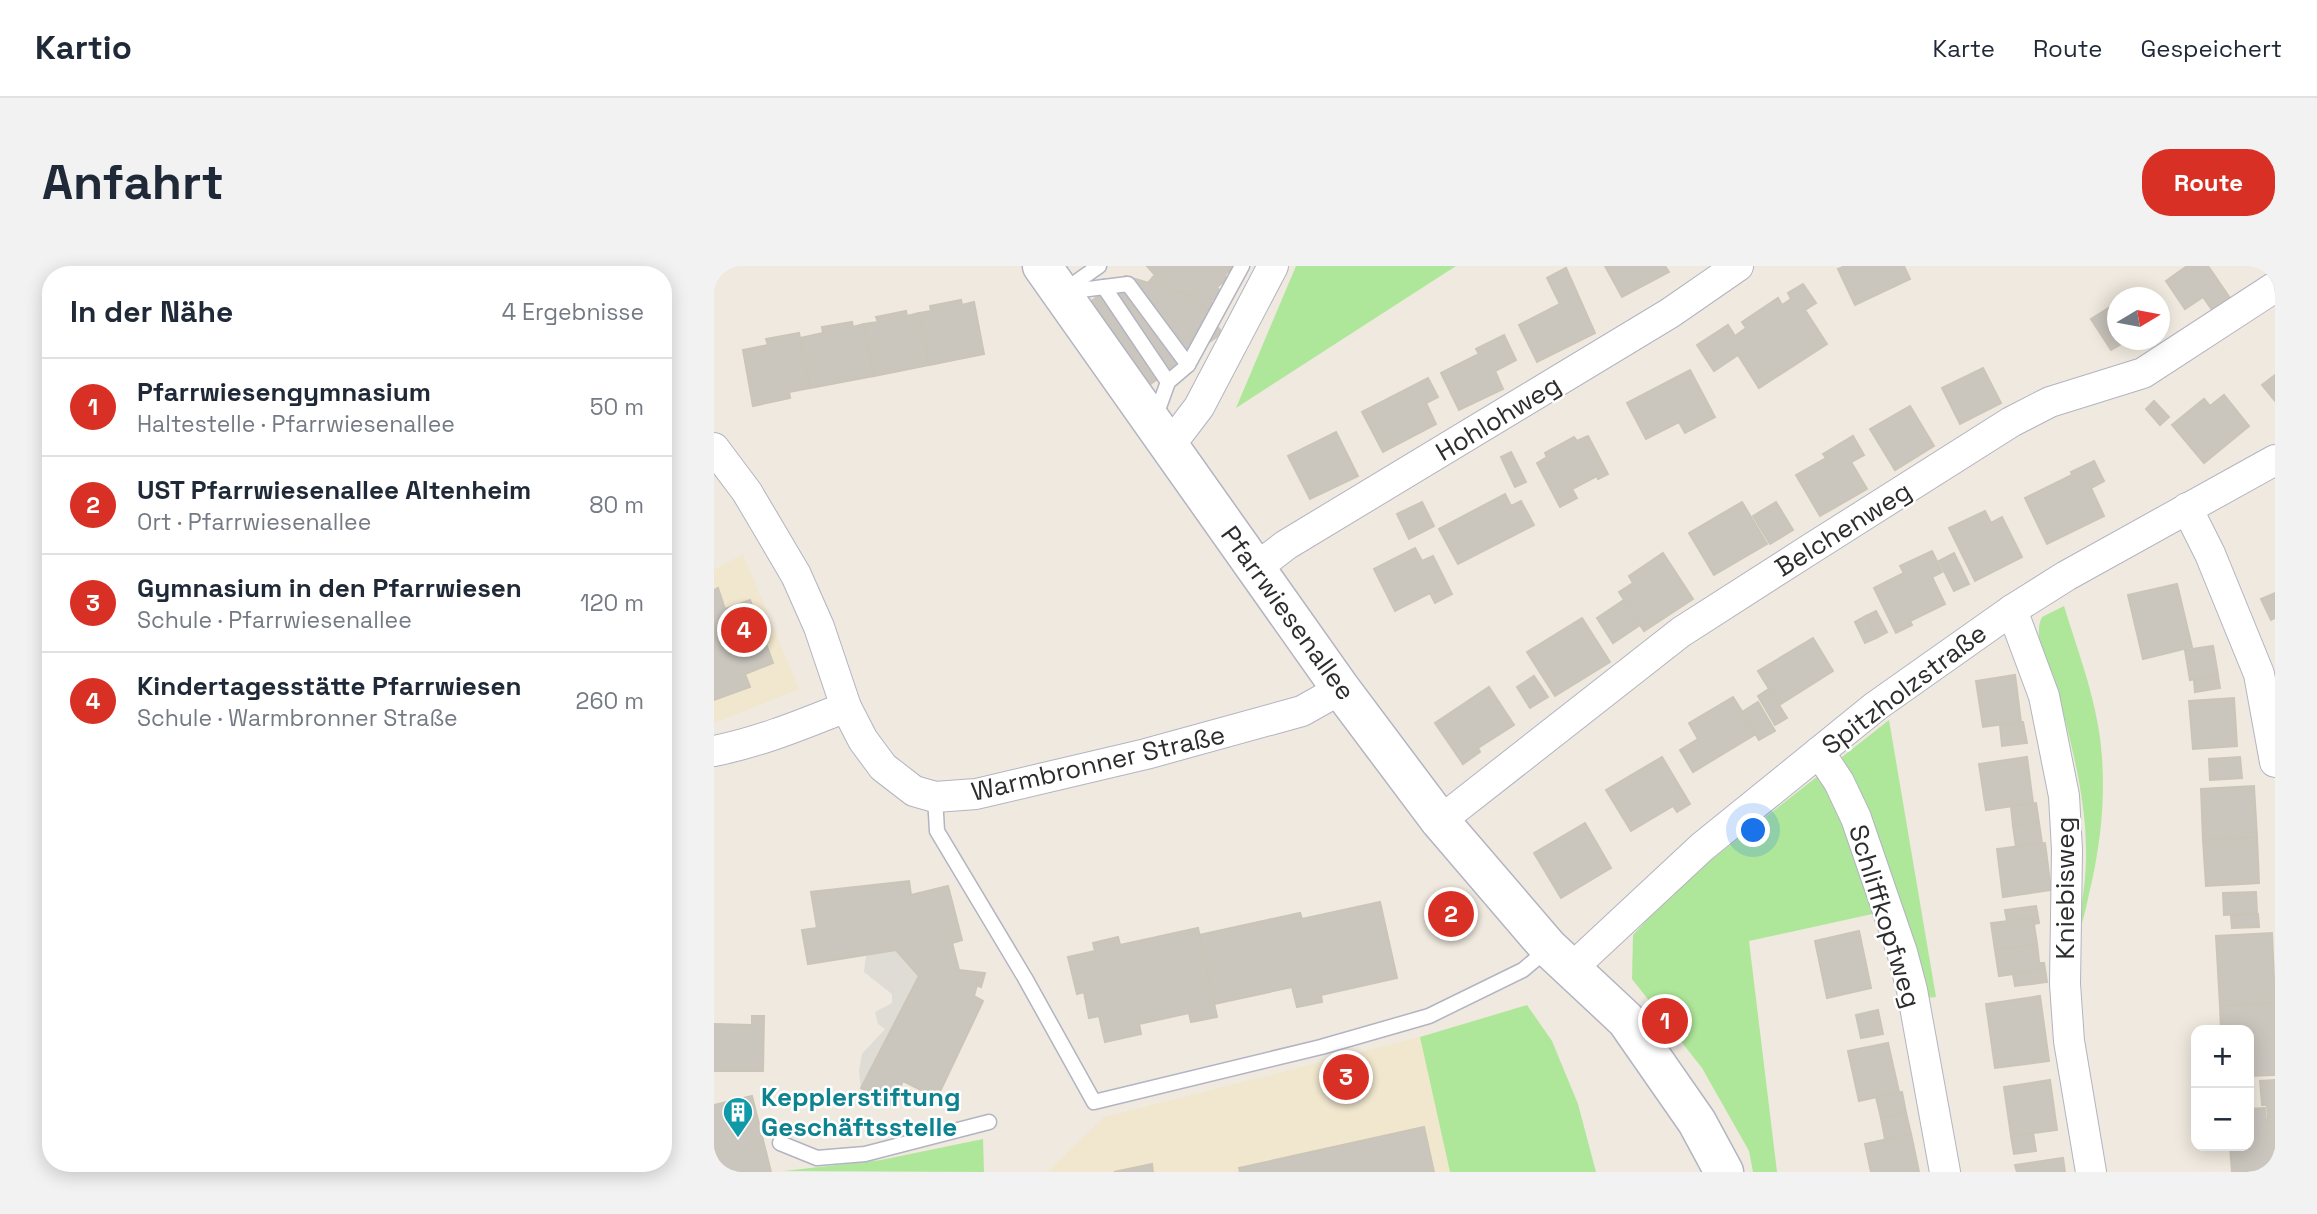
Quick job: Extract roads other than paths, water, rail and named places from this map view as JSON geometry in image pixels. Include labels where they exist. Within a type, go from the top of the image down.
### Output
[{"type":"main road","name":"Pfarrwiesenallee","points":[[1052,279],[1245,560],[1341,689],[1440,821],[1559,959],[1671,1125],[1697,1172]]},
{"type":"main road","name":"Pfarrwiesenallee","points":[[1559,959],[1612,1004],[1626,1020],[1697,1122],[1724,1172]]},
{"type":"street","points":[[1160,433],[1180,432],[1199,407],[1273,266]]},
{"type":"street","name":"Hohlohweg","points":[[1245,560],[1286,545],[1670,313],[1738,266]]},
{"type":"street","name":"Belchenweg","points":[[1440,821],[1681,632],[1768,576],[2011,422],[2050,402],[2143,373],[2275,287]]},
{"type":"street","name":"Warmbronner Straße","points":[[714,448],[747,492],[796,575],[819,627],[846,707],[863,740],[883,767],[914,791],[935,797],[976,794],[1260,724],[1308,709],[1341,689]]},
{"type":"street","name":"Spitzholzstraße","points":[[1559,959],[1876,706],[2012,610],[2066,576],[2275,460]]},
{"type":"street","points":[[2187,508],[2267,671],[2275,762]]},
{"type":"street","name":"Kniebisweg","points":[[2012,610],[2044,696],[2064,796],[2069,1041],[2091,1172]]},
{"type":"street","points":[[714,751],[737,747],[846,707]]},
{"type":"street","name":"Schliffkopfweg","points":[[1819,752],[1839,782],[1856,817],[1902,952],[1912,990],[1945,1172]]},
{"type":"lane","points":[[1052,279],[1099,266]]},
{"type":"lane","points":[[1160,433],[1168,382],[1188,365],[1242,266]]},
{"type":"lane","points":[[1052,279],[1104,287],[1128,284],[1188,365]]},
{"type":"lane","points":[[1104,287],[1168,382]]},
{"type":"lane","points":[[935,797],[937,831],[1031,989],[1094,1102],[1321,1047],[1429,1016],[1523,970],[1559,959]]},
{"type":"lane","points":[[780,1143],[817,1158],[865,1154],[989,1122]]},
{"type":"place","name":"Kindertagesstätte Pfarrwiesen","points":[[744,630]]},
{"type":"place","name":"UST Pfarrwiesenallee Altenheim","points":[[1451,914]]},
{"type":"place","name":"Pfarrwiesengymnasium","points":[[1665,1021]]},
{"type":"place","name":"Gymnasium in den Pfarrwiesen","points":[[1346,1077]]},
{"type":"place","name":"Kepplerstiftung Geschäftsstelle","points":[[738,1139]]}]
